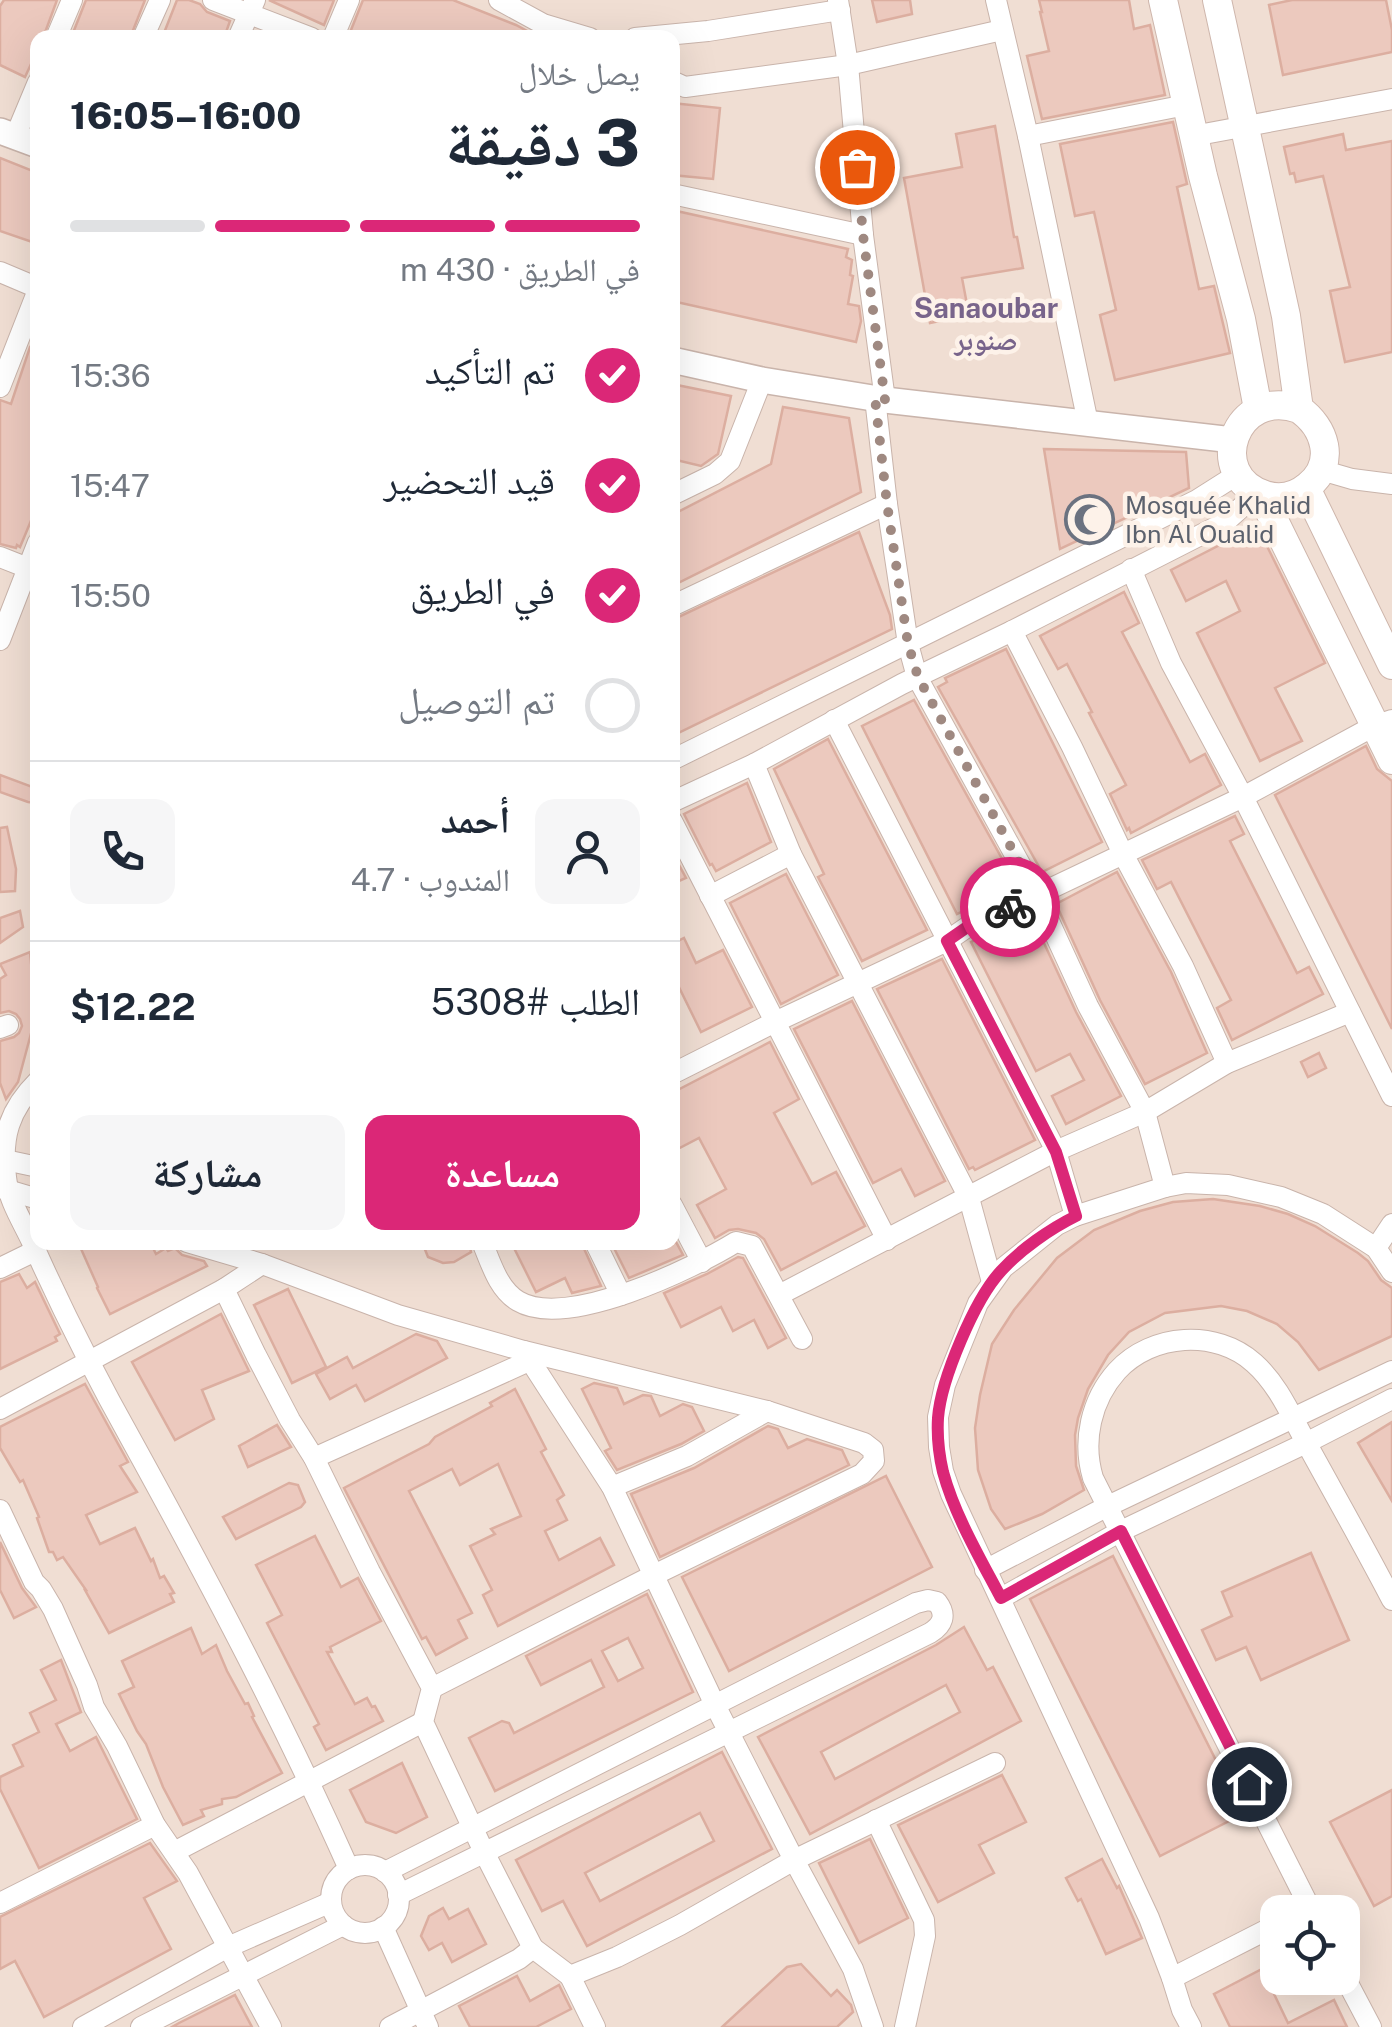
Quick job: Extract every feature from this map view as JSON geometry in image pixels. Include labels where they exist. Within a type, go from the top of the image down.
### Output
[{"type":"main road","points":[[1163,0],[1242,319],[1258,409]]},
{"type":"main road","points":[[1217,0],[1286,316],[1300,409]]},
{"type":"main road","points":[[1251,486],[1284,497],[1314,479],[1325,456],[1325,442],[1311,417],[1300,409],[1278,404],[1258,409],[1238,427],[1233,440],[1234,463],[1251,486],[1383,723],[1392,760]]},
{"type":"main road","points":[[1314,479],[1392,665]]},
{"type":"street","points":[[59,30],[72,0]]},
{"type":"street","points":[[146,30],[160,0]]},
{"type":"street","points":[[213,0],[252,6],[297,30]]},
{"type":"street","points":[[336,30],[349,0]]},
{"type":"street","points":[[500,0],[541,30]]},
{"type":"street","points":[[542,0],[542,30]]},
{"type":"street","points":[[996,0],[1088,423]]},
{"type":"street","points":[[680,34],[839,5],[848,65],[887,504],[908,644],[918,677],[1037,895],[1088,1006],[1145,1112],[1165,1186]]},
{"type":"street","points":[[242,30],[252,6]]},
{"type":"street","points":[[680,85],[848,65],[1002,30]]},
{"type":"street","points":[[1194,136],[1392,99]]},
{"type":"street","points":[[17,137],[30,103]]},
{"type":"street","points":[[1028,136],[1186,105]]},
{"type":"street","points":[[680,196],[863,235]]},
{"type":"street","points":[[0,272],[30,285]]},
{"type":"street","points":[[0,386],[30,309]]},
{"type":"street","points":[[680,362],[880,399],[1233,440]]},
{"type":"street","points":[[680,490],[715,474],[730,460],[762,380]]},
{"type":"street","points":[[1314,479],[1392,484]]},
{"type":"street","points":[[680,798],[1224,522],[1245,504],[1251,486]]},
{"type":"street","points":[[680,756],[1197,500],[1251,486]]},
{"type":"street","points":[[680,602],[887,504]]},
{"type":"street","points":[[0,556],[30,569]]},
{"type":"street","points":[[1131,569],[1171,663],[1243,797],[1392,1096]]},
{"type":"street","points":[[0,640],[30,576]]},
{"type":"street","points":[[1012,631],[1183,966],[1228,1064]]},
{"type":"street","points":[[834,720],[1056,1152],[1076,1216]]},
{"type":"street","points":[[680,1070],[947,941],[973,923],[1243,797],[1383,723]]},
{"type":"street","points":[[754,764],[791,854],[969,1198],[992,1282]]},
{"type":"street","points":[[680,837],[887,1240]]},
{"type":"street","points":[[710,896],[791,854]]},
{"type":"street","points":[[779,1295],[1056,1152],[1145,1112],[1228,1064],[1350,1012]]},
{"type":"street","points":[[30,1095],[5,1137],[4,1189],[30,1241]]},
{"type":"street","points":[[5,1137],[30,1111]]},
{"type":"street","points":[[5,1137],[30,1160]]},
{"type":"street","points":[[1191,2027],[1148,1918],[985,1570],[943,1471],[938,1418],[945,1385],[978,1303],[1004,1268],[1056,1226],[1165,1186],[1228,1185],[1281,1197],[1324,1214],[1376,1248],[1392,1272]]},
{"type":"street","points":[[4,1189],[30,1197]]},
{"type":"street","points":[[680,1220],[702,1262]]},
{"type":"street","points":[[1376,1248],[1392,1224]]},
{"type":"street","points":[[485,1250],[498,1280],[515,1300],[535,1309],[561,1310],[621,1295],[702,1262],[736,1242],[752,1246],[802,1338]]},
{"type":"street","points":[[214,1250],[527,1356],[767,1411],[864,1443],[873,1450],[874,1461],[862,1474],[432,1688]]},
{"type":"street","points":[[598,1250],[621,1295]]},
{"type":"street","points":[[0,1268],[35,1251],[88,1362],[192,1550],[310,1780],[349,1869]]},
{"type":"street","points":[[0,1409],[224,1289],[262,1264]]},
{"type":"street","points":[[224,1289],[432,1688],[423,1722],[484,1852],[533,1948],[570,1976],[595,2027]]},
{"type":"street","points":[[1299,1895],[1093,1478],[1087,1444],[1108,1381],[1150,1347],[1184,1340],[1223,1344],[1255,1364],[1270,1380],[1293,1419],[1392,1600]]},
{"type":"street","points":[[314,1458],[527,1356]]},
{"type":"street","points":[[527,1356],[612,1487],[715,1704],[853,1970],[874,2027]]},
{"type":"street","points":[[985,1570],[1108,1506],[1392,1371]]},
{"type":"street","points":[[1001,1598],[1121,1531],[1392,1399]]},
{"type":"street","points":[[612,1487],[687,1456],[767,1411]]},
{"type":"street","points":[[0,1510],[34,1582],[53,1609],[94,1707],[270,2027]]},
{"type":"street","points":[[385,1872],[916,1603],[937,1602],[943,1610],[943,1620],[930,1633],[398,1895]]},
{"type":"street","points":[[174,1852],[423,1722]]},
{"type":"street","points":[[570,1976],[680,1925],[794,1860],[994,1763]]},
{"type":"street","points":[[876,1820],[924,1920],[926,1936],[904,2027]]},
{"type":"street","points":[[0,1903],[156,1825]]},
{"type":"street","points":[[371,1866],[385,1872],[396,1886],[395,1913],[373,1932],[343,1925],[331,1902],[335,1882],[349,1869],[371,1866]]},
{"type":"street","points":[[83,2027],[228,1947],[331,1902]]},
{"type":"street","points":[[141,2027],[343,1925]]},
{"type":"street","points":[[383,1927],[424,2019]]},
{"type":"street","points":[[1172,1978],[1260,1933]]},
{"type":"street","points":[[390,2027],[424,2019],[533,1948]]},
{"type":"street","points":[[1354,1995],[1371,2027]]},
{"type":"shaded area","points":[[0,0],[1392,0],[1392,2027],[0,2027]]},
{"type":"building","points":[[4,0],[57,0],[46,30],[30,30],[30,66],[25,77],[0,65],[0,6]]},
{"type":"building","points":[[86,0],[145,0],[133,30],[74,30]]},
{"type":"building","points":[[177,0],[200,4],[207,12],[230,21],[227,30],[165,30]]},
{"type":"building","points":[[269,0],[334,0],[324,25]]},
{"type":"building","points":[[363,0],[453,0],[525,30],[351,30]]},
{"type":"building","points":[[872,0],[910,0],[912,14],[877,22]]},
{"type":"building","points":[[1039,0],[1129,0],[1134,29],[1150,25],[1165,95],[1042,119],[1027,56],[1049,51]]},
{"type":"building","points":[[1292,0],[1386,0],[1392,52],[1283,75],[1269,5]]},
{"type":"building","points":[[680,104],[720,108],[713,179],[680,176]]},
{"type":"building","points":[[1173,122],[1187,184],[1177,187],[1199,289],[1214,286],[1230,353],[1115,380],[1100,315],[1116,310],[1094,212],[1075,216],[1060,144]]},
{"type":"building","points":[[995,126],[1023,268],[962,278],[969,315],[930,323],[904,178],[962,167],[956,134]]},
{"type":"building","points":[[1343,134],[1346,150],[1392,141],[1392,352],[1345,362],[1330,291],[1350,287],[1323,176],[1296,182],[1294,173],[1290,174],[1284,147]]},
{"type":"building","points":[[0,158],[30,170],[30,241],[0,231]]},
{"type":"building","points":[[680,212],[848,249],[846,257],[852,260],[853,276],[848,304],[859,306],[861,321],[856,342],[680,303]]},
{"type":"building","points":[[30,347],[30,523],[16,548],[0,544],[0,400],[11,404]]},
{"type":"building","points":[[680,386],[731,396],[718,454],[701,466],[680,461]]},
{"type":"building","points":[[783,407],[849,418],[861,492],[680,582],[680,511],[771,464]]},
{"type":"building","name":"Mosquée Khalid Ibn Al Oualid","points":[[1044,449],[1186,452],[1189,488],[1060,549]]},
{"type":"building","points":[[1257,526],[1325,663],[1275,688],[1302,741],[1260,761],[1197,633],[1240,611],[1226,581],[1186,601],[1171,570]]},
{"type":"building","points":[[859,532],[892,629],[680,732],[680,616]]},
{"type":"building","points":[[1124,592],[1139,623],[1122,632],[1190,762],[1205,754],[1221,785],[1131,833],[1110,794],[1126,785],[1067,664],[1058,669],[1040,636]]},
{"type":"building","points":[[1006,649],[1102,842],[1042,872],[938,687],[947,682],[945,678]]},
{"type":"building","points":[[914,700],[1016,884],[957,914],[862,726]]},
{"type":"building","points":[[828,739],[927,930],[862,961],[818,877],[824,874],[774,769]]},
{"type":"building","points":[[1366,746],[1377,769],[1392,781],[1392,1029],[1275,795]]},
{"type":"building","points":[[0,775],[30,786],[30,802],[28,802],[0,792]]},
{"type":"building","points":[[747,783],[771,842],[716,871],[684,814]]},
{"type":"building","points":[[1235,816],[1244,834],[1230,841],[1297,973],[1309,967],[1323,994],[1232,1040],[1217,1008],[1231,1000],[1171,882],[1157,889],[1142,860]]},
{"type":"building","points":[[7,827],[16,869],[15,891],[0,892],[0,828]]},
{"type":"building","points":[[1117,872],[1171,972],[1207,1053],[1145,1084],[1100,1000],[1056,904]]},
{"type":"building","points":[[786,874],[838,975],[781,1004],[730,903]]},
{"type":"building","points":[[20,911],[23,927],[0,943],[0,918]]},
{"type":"building","points":[[1030,913],[1121,1096],[1066,1124],[1052,1096],[1084,1080],[1070,1054],[1036,1071],[971,942]]},
{"type":"building","points":[[684,938],[696,963],[723,950],[752,1007],[701,1032],[680,989],[680,940]]},
{"type":"building","points":[[30,952],[30,1037],[18,1082],[6,1099],[0,1083],[0,1041],[14,1037],[22,1026],[16,1014],[0,1013],[0,979],[6,975],[0,964]]},
{"type":"building","points":[[942,959],[1035,1140],[975,1170],[969,1169],[877,989]]},
{"type":"building","points":[[852,1001],[945,1181],[915,1196],[901,1169],[873,1183],[794,1029]]},
{"type":"building","points":[[770,1042],[799,1099],[774,1113],[812,1184],[836,1172],[865,1226],[781,1270],[764,1239],[756,1233],[729,1230],[715,1238],[697,1205],[726,1189],[699,1138],[680,1148],[680,1089]]},
{"type":"building","points":[[1319,1053],[1326,1068],[1308,1077],[1301,1062]]},
{"type":"building","points":[[1213,1199],[1288,1214],[1358,1253],[1392,1288],[1392,1336],[1319,1370],[1298,1342],[1277,1324],[1247,1311],[1221,1306],[1165,1313],[1129,1332],[1108,1355],[1088,1389],[1075,1435],[1076,1466],[1084,1490],[1005,1529],[991,1509],[978,1470],[975,1428],[992,1344],[1057,1258],[1094,1230],[1173,1202]]},
{"type":"building","points":[[680,1249],[683,1255],[629,1278],[615,1250]]},
{"type":"building","points":[[82,1250],[154,1250],[156,1254],[177,1250],[207,1266],[110,1314]]},
{"type":"building","points":[[425,1250],[471,1252],[454,1262],[443,1263],[428,1257]]},
{"type":"building","points":[[515,1250],[585,1250],[601,1286],[572,1293],[565,1278],[536,1292]]},
{"type":"building","points":[[743,1258],[786,1338],[768,1348],[754,1320],[733,1331],[721,1307],[681,1327],[664,1293]]},
{"type":"building","points":[[19,1274],[27,1288],[35,1282],[60,1334],[55,1337],[57,1341],[0,1369],[0,1282]]},
{"type":"building","points":[[288,1289],[326,1367],[292,1383],[254,1305]]},
{"type":"building","points":[[221,1314],[249,1371],[202,1390],[214,1419],[175,1440],[132,1362]]},
{"type":"building","points":[[416,1334],[437,1341],[447,1358],[365,1401],[356,1385],[330,1399],[316,1374],[347,1357],[353,1368]]},
{"type":"building","points":[[594,1383],[617,1388],[624,1404],[643,1395],[651,1396],[660,1416],[683,1404],[692,1407],[704,1431],[617,1470],[605,1451],[611,1448],[582,1389]]},
{"type":"building","points":[[85,1384],[128,1462],[120,1466],[137,1492],[86,1515],[100,1544],[135,1528],[160,1578],[164,1576],[174,1593],[170,1594],[174,1602],[109,1633],[63,1557],[57,1560],[49,1552],[23,1480],[20,1482],[0,1448],[0,1427]]},
{"type":"building","points":[[515,1389],[564,1495],[557,1500],[567,1520],[545,1531],[559,1560],[600,1538],[614,1565],[498,1626],[483,1595],[492,1590],[470,1546],[495,1534],[491,1529],[521,1516],[498,1464],[460,1485],[452,1469],[409,1491],[472,1613],[458,1620],[467,1638],[436,1655],[426,1637],[422,1639],[344,1488],[429,1444]]},
{"type":"building","points":[[1392,1422],[1392,1501],[1358,1443]]},
{"type":"building","points":[[277,1425],[291,1447],[248,1467],[239,1446]]},
{"type":"building","points":[[768,1426],[778,1429],[788,1448],[807,1439],[842,1450],[849,1465],[660,1557],[631,1494],[694,1468]]},
{"type":"building","points":[[886,1476],[932,1567],[729,1671],[682,1577]]},
{"type":"building","points":[[289,1483],[298,1485],[305,1502],[301,1507],[236,1539],[223,1517]]},
{"type":"building","points":[[315,1536],[341,1587],[358,1578],[381,1621],[327,1652],[355,1704],[367,1698],[383,1721],[326,1750],[314,1727],[319,1724],[267,1623],[282,1615],[256,1565]]},
{"type":"building","points":[[0,1542],[22,1588],[36,1607],[14,1618],[0,1590]]},
{"type":"building","points":[[1311,1553],[1349,1640],[1261,1680],[1246,1647],[1216,1660],[1202,1630],[1232,1616],[1222,1592]]},
{"type":"building","points":[[1113,1556],[1243,1814],[1160,1856],[1030,1599]]},
{"type":"building","points":[[647,1594],[693,1692],[495,1791],[469,1738],[502,1721],[509,1723],[514,1733],[604,1687],[591,1660],[541,1685],[526,1656]],"holes":[[[628,1638],[643,1668],[618,1681],[602,1651]]]},
{"type":"building","points":[[964,1627],[987,1670],[993,1667],[1021,1721],[810,1834],[758,1737]],"holes":[[[946,1685],[960,1712],[835,1779],[821,1752]]]},
{"type":"building","points":[[191,1628],[202,1654],[216,1645],[282,1773],[236,1797],[222,1799],[222,1804],[201,1810],[204,1816],[183,1825],[119,1694],[134,1687],[122,1661]]},
{"type":"building","points":[[61,1660],[81,1712],[56,1724],[70,1751],[96,1737],[137,1819],[39,1868],[0,1789],[0,1777],[23,1766],[13,1745],[39,1732],[30,1713],[56,1700],[41,1670]]},
{"type":"building","points":[[722,1752],[772,1849],[587,1946],[563,1901],[542,1911],[516,1860]],"holes":[[[700,1813],[714,1841],[600,1901],[585,1873]]]},
{"type":"building","points":[[402,1763],[427,1817],[396,1833],[366,1822],[350,1790]]},
{"type":"building","points":[[1002,1775],[1026,1822],[979,1845],[994,1873],[938,1902],[898,1825]]},
{"type":"building","points":[[1392,1790],[1392,1896],[1374,1906],[1330,1822]]},
{"type":"building","points":[[870,1839],[908,1918],[859,1943],[819,1863]]},
{"type":"building","points":[[150,1843],[177,1881],[144,1898],[171,1949],[44,2017],[15,1961],[0,1969],[0,1917]]},
{"type":"building","points":[[1102,1859],[1142,1938],[1106,1954],[1081,1899],[1078,1901],[1066,1878]]},
{"type":"building","points":[[443,1908],[449,1919],[468,1909],[486,1944],[452,1962],[442,1943],[429,1950],[421,1936],[429,1916]]},
{"type":"building","points":[[801,1964],[831,1996],[837,1990],[851,2005],[853,2012],[837,2027],[722,2027],[787,1967]]},
{"type":"building","points":[[1260,1970],[1260,1995],[1275,1995],[1288,2023],[1334,2000],[1347,2027],[1230,2027],[1214,1994]]},
{"type":"building","points":[[517,1976],[530,2001],[559,1985],[571,2009],[536,2027],[470,2027],[459,2006]]},
{"type":"building","points":[[235,1995],[252,2027],[172,2027],[179,2023]]},
{"type":"way so far","points":[[857,167],[885,400],[875,398],[908,644],[918,677],[1037,895],[1010,907]]},
{"type":"place","name":"Mosquée Khalid Ibn Al Oualid","points":[[1090,519]]},
{"type":"district","name":"Sanaoubar صنوبر","points":[[986,324]]},
{"type":"route","points":[[1010,907],[973,923],[947,941],[1056,1152],[1076,1216],[1056,1226],[1004,1268],[978,1303],[945,1385],[938,1418],[943,1471],[1001,1598],[1121,1531],[1249,1784]]}]
